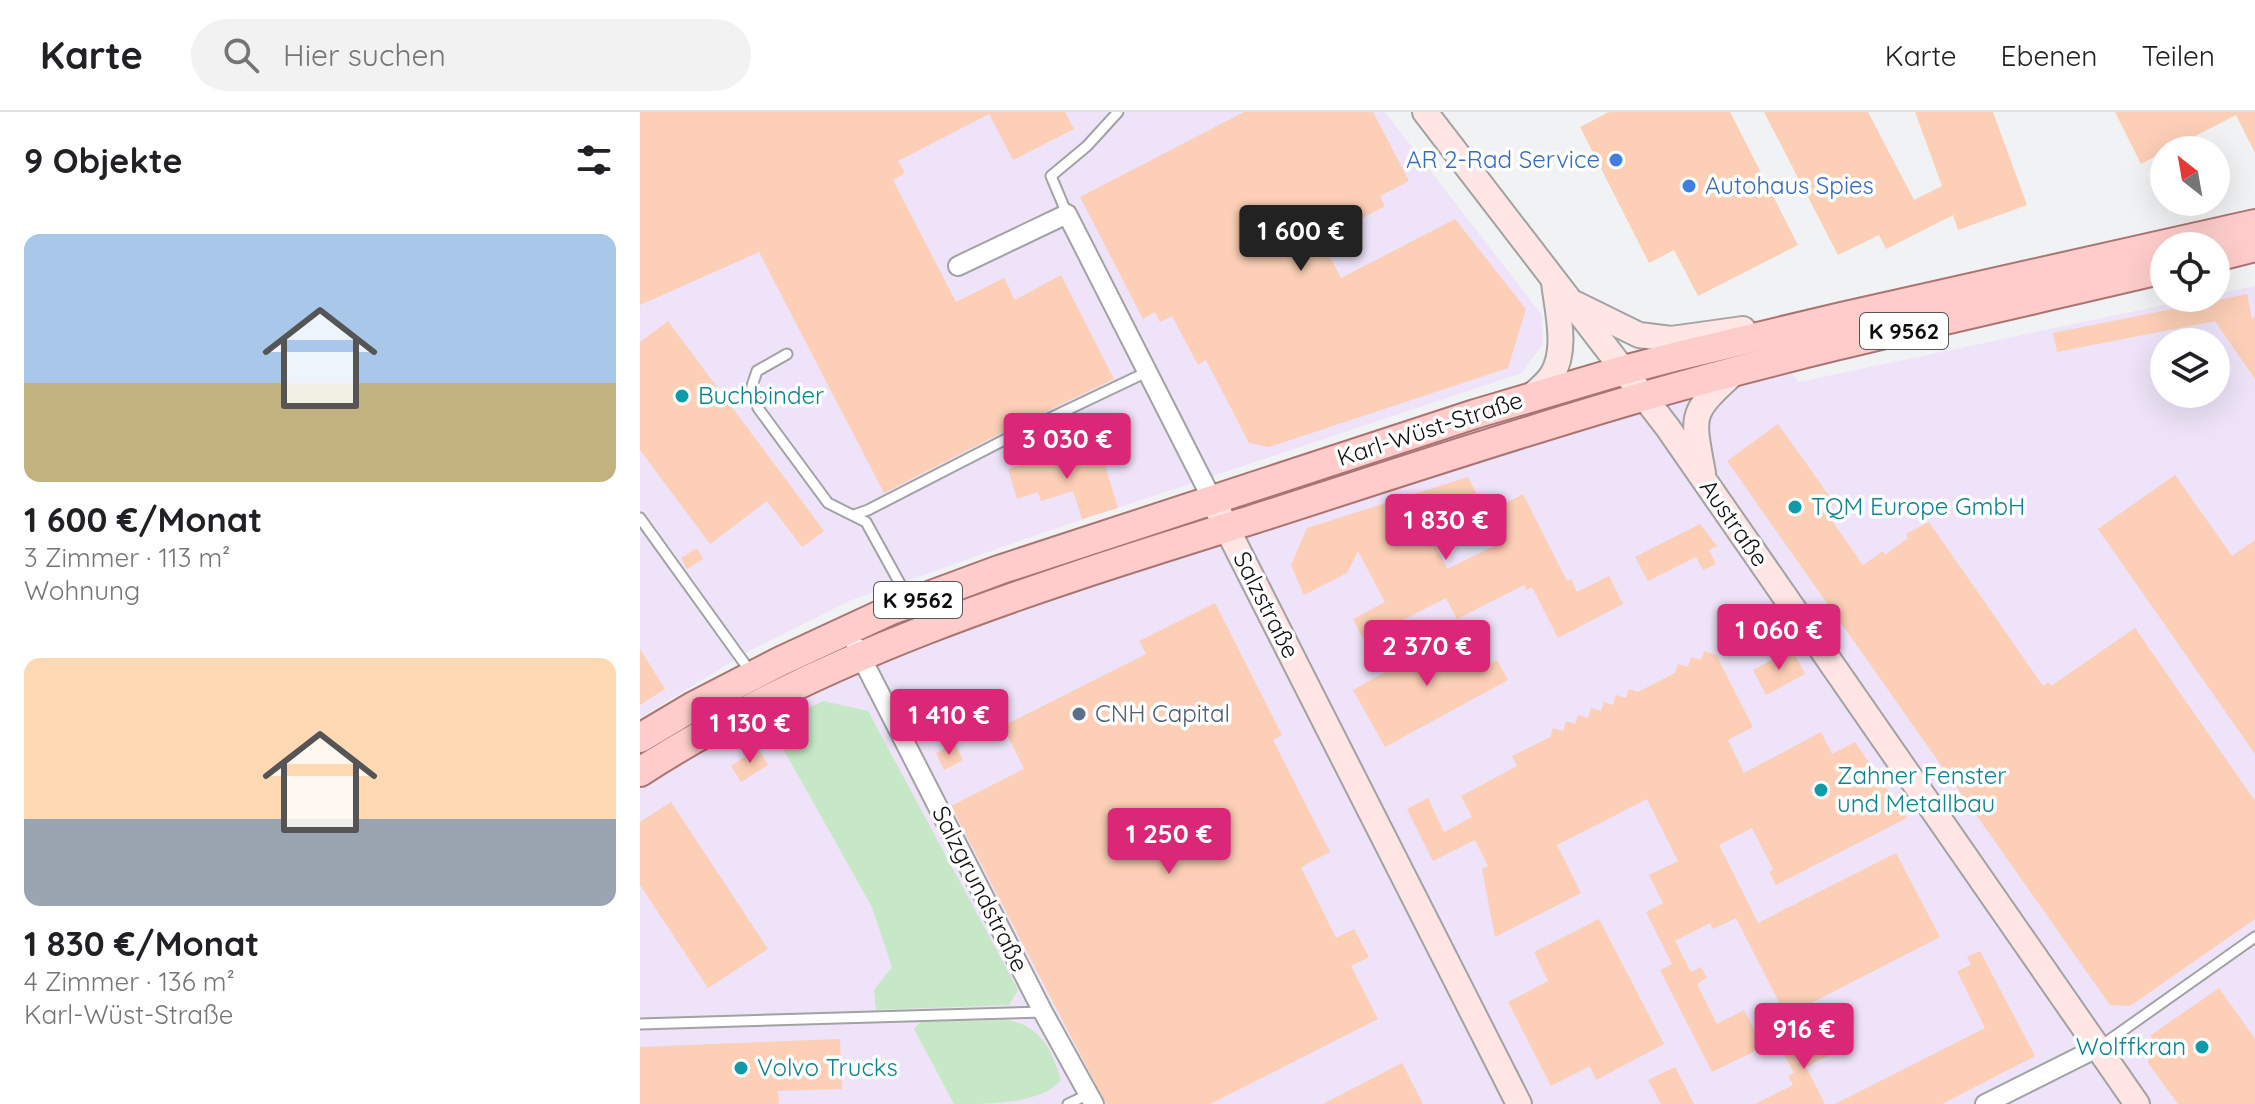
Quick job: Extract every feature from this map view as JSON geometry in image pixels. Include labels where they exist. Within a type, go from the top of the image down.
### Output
[{"type":"main road","name":"Austraße","points":[[1425,112],[1645,396],[2137,1104]]},
{"type":"main road","name":"Karl-Wüst-Straße","points":[[640,738],[753,675],[911,603],[999,570],[1212,499],[1530,397],[1624,370],[1841,317],[2255,224]]},
{"type":"main road","points":[[2230,253],[2255,247]]},
{"type":"main road","name":"Karl-Wüst-Straße","points":[[640,772],[741,711],[861,656],[1016,595],[1645,396],[2150,272]]},
{"type":"main road","points":[[1530,397],[1552,377],[1557,364],[1560,334],[1554,279]]},
{"type":"main road","points":[[1569,301],[1627,331],[1671,339],[1841,317]]},
{"type":"main road","points":[[1704,479],[1694,425],[1703,401],[1735,372]]},
{"type":"main road","name":"Salzstraße","points":[[1212,499],[1519,1104]]},
{"type":"street","points":[[958,266],[1067,214]]},
{"type":"street","name":"Salzstraße","points":[[1067,214],[1212,499]]},
{"type":"street","name":"Salzgrundstraße","points":[[847,630],[1043,1012],[1091,1099]]},
{"type":"street","points":[[1985,1104],[2097,1048]]},
{"type":"lane","points":[[1067,214],[1051,176],[1087,146],[1118,112]]},
{"type":"lane","points":[[787,354],[757,371],[752,386],[758,408],[828,503],[866,522],[911,603]]},
{"type":"lane","points":[[854,515],[1149,371]]},
{"type":"lane","points":[[640,518],[753,675]]},
{"type":"lane","points":[[2097,1048],[2255,937]]},
{"type":"lane","points":[[640,1024],[1043,1012]]},
{"type":"lane","points":[[1068,1104],[1091,1099]]},
{"type":"shaded area","points":[[640,112],[1385,112],[1542,315],[1543,344],[1522,373],[1042,533],[849,601],[749,651],[640,718]]},
{"type":"shaded area","points":[[2255,286],[2255,1104],[640,1104],[640,758],[684,730],[815,660],[996,589],[1528,418],[1771,349],[1799,382],[2150,308],[2150,312],[2230,312],[2230,291]]},
{"type":"green space","points":[[823,701],[868,711],[1018,990],[1009,1005],[876,1010],[874,990],[892,967],[872,907],[771,727]]},
{"type":"green space","points":[[1008,1020],[1029,1028],[1044,1041],[1061,1080],[1041,1094],[1027,1098],[997,1103],[954,1104],[914,1029],[921,1022]]},
{"type":"building","points":[[640,112],[1065,112],[1074,129],[1013,160],[989,114],[898,161],[905,173],[893,180],[956,302],[1004,278],[1015,300],[1061,275],[1114,379],[884,493],[759,252],[640,305]]},
{"type":"building","points":[[1244,112],[1373,112],[1409,181],[1380,196],[1385,206],[1321,240],[1341,278],[1455,219],[1526,309],[1508,368],[1269,447],[1249,443],[1206,360],[1198,365],[1172,316],[1160,322],[1155,312],[1143,319],[1080,197]]},
{"type":"building","name":"Autohaus Spies","points":[[1609,112],[1730,112],[1798,245],[1698,296],[1674,250],[1649,263],[1580,127]]},
{"type":"building","points":[[1764,112],[1868,112],[1914,200],[1942,186],[1915,112],[1993,112],[2027,205],[1958,230],[1953,215],[1886,249],[1879,235],[1838,255]]},
{"type":"building","points":[[2115,112],[2255,112],[2255,153],[2236,115],[2195,136],[2150,136],[2150,159],[2141,164]]},
{"type":"building","points":[[2247,294],[2252,319],[2255,317],[2255,379],[2230,343],[2230,328],[2220,328],[2215,321],[2179,328],[2150,328],[2150,334],[2057,352],[2053,333],[2157,312],[2230,312],[2230,297]]},
{"type":"building","name":"Buchbinder","points":[[668,321],[824,531],[802,547],[767,501],[710,544],[640,450],[640,342]]},
{"type":"building","points":[[1778,424],[1835,504],[1825,511],[1863,565],[1883,551],[1885,555],[1908,538],[1906,534],[1929,522],[2043,686],[2049,682],[2051,686],[2135,628],[2255,801],[2255,919],[2130,1006],[2110,1005],[1727,461]]},
{"type":"building","points":[[1076,447],[1081,461],[1102,455],[1118,508],[1082,519],[1073,491],[1041,501],[1038,492],[1017,499],[1008,469]]},
{"type":"building","points":[[2175,475],[2232,556],[2255,540],[2255,754],[2098,529]]},
{"type":"building","points":[[1468,477],[1479,499],[1438,513],[1424,522],[1447,569],[1502,542],[1487,513],[1523,494],[1567,581],[1571,579],[1577,592],[1609,576],[1623,604],[1558,638],[1532,587],[1527,590],[1524,585],[1457,619],[1446,598],[1364,640],[1353,619],[1385,602],[1358,551],[1347,573],[1304,595],[1291,565],[1307,528]]},
{"type":"building","points":[[1700,524],[1717,546],[1709,550],[1716,564],[1703,570],[1696,557],[1648,581],[1635,557]]},
{"type":"building","points":[[697,548],[703,559],[687,569],[681,558]]},
{"type":"building","points":[[1215,603],[1282,735],[1273,740],[1330,852],[1301,867],[1336,938],[1354,929],[1369,957],[1351,966],[1378,1019],[1210,1104],[1106,1104],[951,806],[1024,769],[1003,726],[1146,654],[1139,641]]},
{"type":"building","points":[[1462,629],[1483,668],[1497,660],[1508,680],[1385,747],[1353,690]]},
{"type":"building","points":[[640,649],[665,689],[640,705]]},
{"type":"building","points":[[1792,649],[1805,674],[1766,695],[1753,670]]},
{"type":"building","points":[[1704,651],[1716,655],[1753,727],[1728,740],[1744,773],[1821,732],[1832,754],[1855,742],[1907,818],[1776,885],[1769,872],[1773,869],[1752,828],[1719,845],[1758,923],[1896,853],[1940,937],[1786,1016],[1736,918],[1713,929],[1710,923],[1675,941],[1691,972],[1701,967],[1707,978],[1697,984],[1717,1024],[1744,1010],[1763,1047],[1712,1072],[1660,970],[1672,964],[1646,912],[1663,903],[1649,875],[1678,861],[1647,799],[1557,845],[1581,893],[1495,937],[1482,869],[1488,866],[1475,840],[1433,861],[1407,809],[1428,798],[1444,832],[1472,817],[1461,796],[1517,766],[1512,756],[1550,737],[1553,728],[1563,731],[1566,721],[1575,724],[1578,715],[1588,718],[1591,708],[1601,711],[1604,702],[1613,705],[1616,695],[1626,698],[1629,689],[1638,692],[1675,673],[1678,664],[1688,667],[1691,657],[1701,660]]},
{"type":"building","points":[[955,744],[963,760],[944,770],[936,753]]},
{"type":"building","points":[[758,748],[768,765],[741,782],[731,766]]},
{"type":"building","points":[[671,802],[768,949],[708,988],[640,885],[640,822]]},
{"type":"building","points":[[1599,919],[1664,1044],[1596,1080],[1590,1066],[1551,1086],[1508,1002],[1548,981],[1534,952]]},
{"type":"building","points":[[1980,951],[2035,1056],[1942,1104],[1835,1104],[1985,1028],[1957,971],[1971,965],[1967,957]]},
{"type":"building","name":"Wolffkran","points":[[2219,988],[2255,1039],[2255,1104],[2178,1104],[2148,1063],[2151,1035]]},
{"type":"building","points":[[1828,1028],[1839,1050],[1806,1067],[1825,1104],[1755,1104],[1793,1085],[1788,1076],[1794,1073],[1783,1052]]},
{"type":"building","name":"Volvo Trucks","points":[[840,1039],[842,1089],[778,1091],[779,1104],[640,1104],[640,1047]]},
{"type":"building","points":[[1402,1063],[1423,1104],[1323,1104]]},
{"type":"building","points":[[1675,1067],[1694,1104],[1661,1104],[1648,1080]]},
{"type":"place","name":"AR 2-Rad Service","points":[[1616,160]]},
{"type":"place","name":"Autohaus Spies","points":[[1689,186]]},
{"type":"place","name":"Buchbinder","points":[[682,396]]},
{"type":"place","name":"TQM Europe GmbH","points":[[1795,507]]},
{"type":"place","name":"CNH Capital","points":[[1079,714]]},
{"type":"place","name":"Zahner Fenster und Metallbau","points":[[1821,790]]},
{"type":"place","name":"Wolffkran","points":[[2202,1047]]},
{"type":"place","name":"Volvo Trucks","points":[[741,1068]]}]
